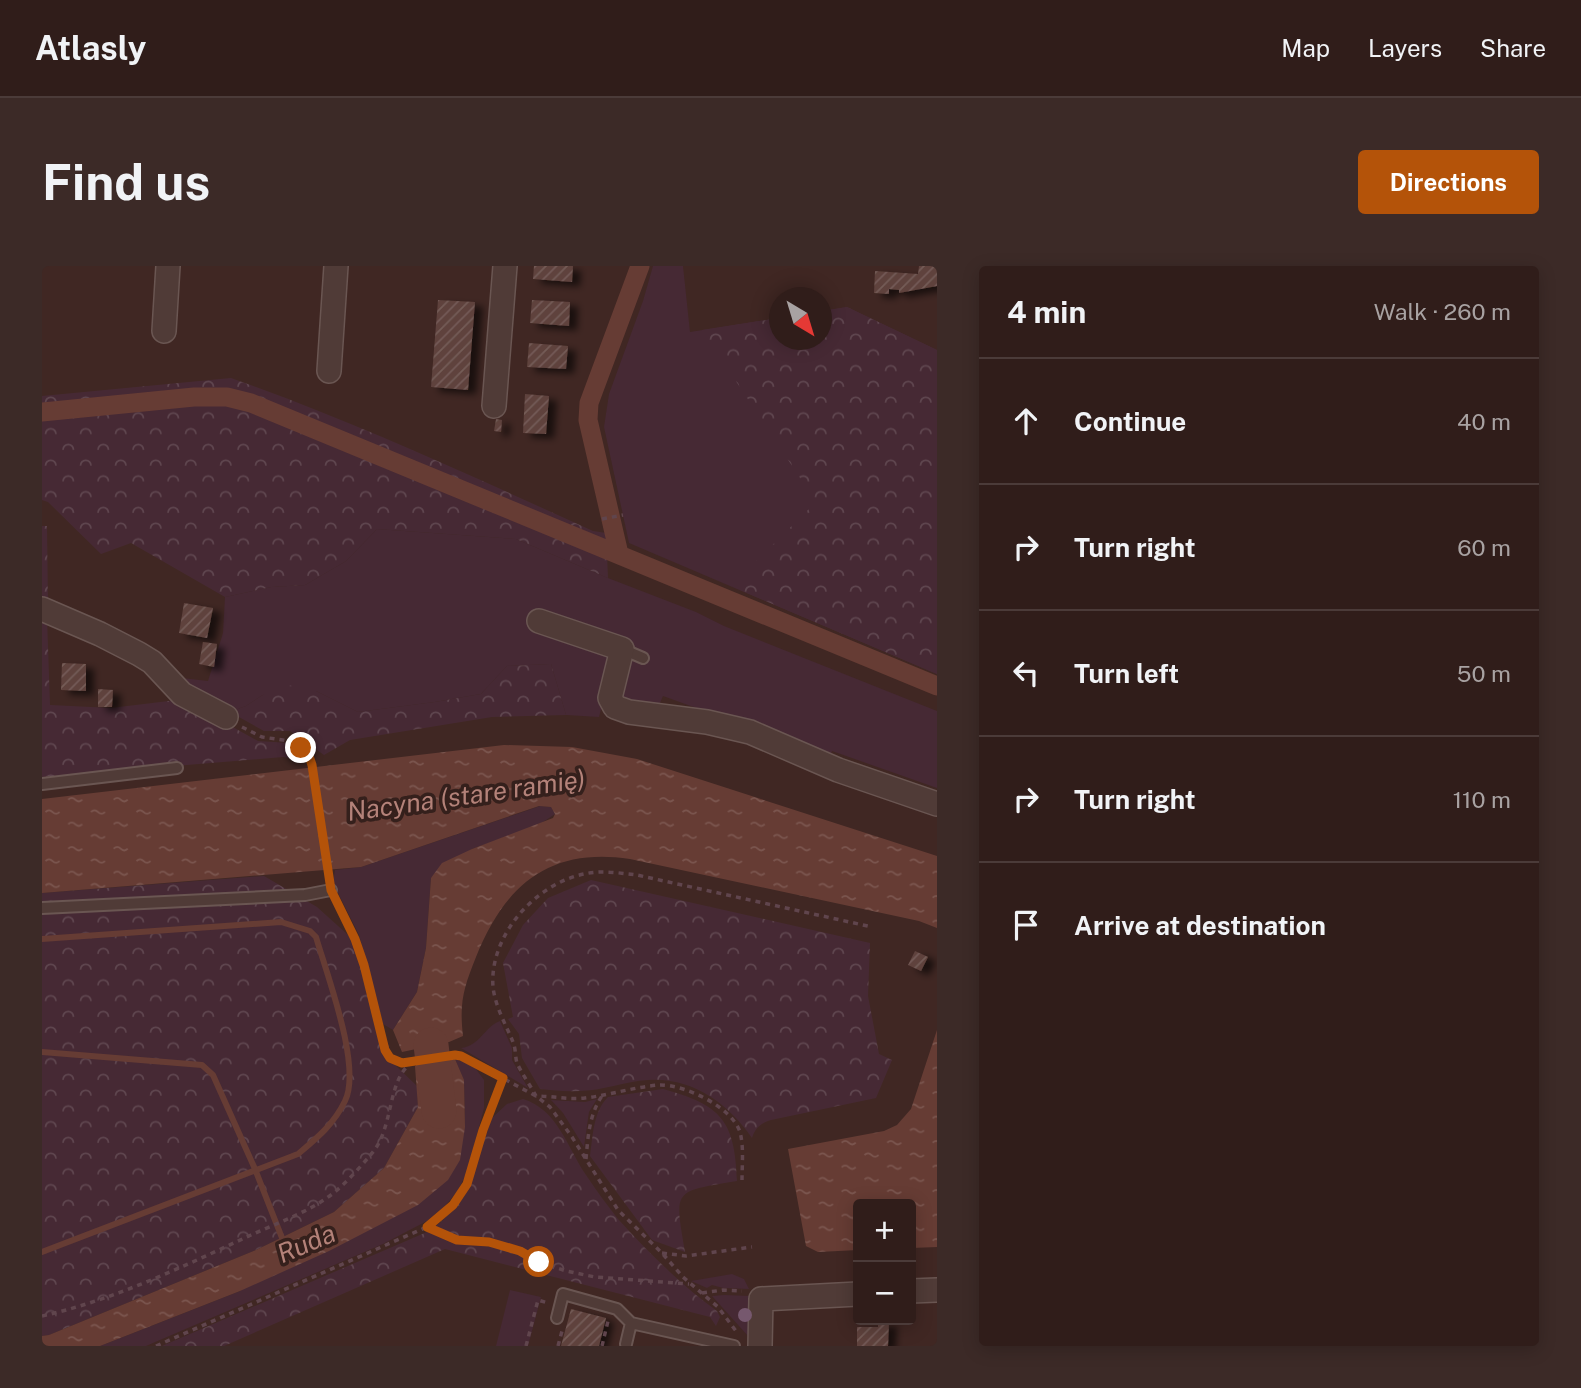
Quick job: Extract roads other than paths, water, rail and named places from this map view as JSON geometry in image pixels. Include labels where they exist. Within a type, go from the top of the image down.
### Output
[{"type":"street","points":[[164,331],[168,266]]},
{"type":"street","points":[[329,371],[336,266]]},
{"type":"street","points":[[494,405],[505,266]]},
{"type":"street","points":[[42,609],[139,654],[152,662],[182,694],[226,717]]},
{"type":"street","points":[[539,621],[633,654],[610,698],[618,709],[742,730],[838,770],[937,804]]},
{"type":"street","points":[[916,1291],[937,1290]]},
{"type":"street","points":[[745,1344],[761,1299],[853,1294]]},
{"type":"lane","points":[[42,784],[177,768]]},
{"type":"lane","points":[[42,908],[305,895],[331,890]]},
{"type":"lane","points":[[556,1318],[563,1294],[617,1309],[631,1323],[745,1344]]},
{"type":"lane","points":[[626,1344],[631,1323]]},
{"type":"water","name":"Nacyna (stare ramię)","points":[[504,745],[572,747],[637,759],[937,856],[937,928],[919,921],[630,859],[576,859],[533,876],[501,910],[476,957],[466,986],[462,1004],[463,1036],[449,1042],[402,1052],[393,1030],[417,992],[426,948],[431,878],[442,863],[553,818],[555,814],[551,807],[539,806],[361,867],[42,893],[42,799]]},
{"type":"water","points":[[937,1030],[937,1247],[916,1248],[916,1199],[853,1199],[853,1250],[818,1252],[806,1246],[788,1149],[884,1131],[897,1125],[911,1109]]},
{"type":"water","points":[[455,1059],[464,1080],[465,1127],[460,1160],[448,1180],[418,1205],[329,1251],[240,1291],[100,1346],[42,1346],[42,1336],[256,1250],[334,1212],[384,1168],[418,1107],[415,1066]]},
{"type":"waterway","points":[[619,554],[588,420],[589,403],[640,266]]},
{"type":"waterway","points":[[42,412],[194,397],[227,397],[251,403],[937,686]]},
{"type":"waterway","points":[[42,939],[281,922],[310,931],[316,937],[341,1020],[349,1066],[349,1086],[341,1109],[324,1130],[298,1154],[42,1252]]},
{"type":"waterway","name":"Ruda","points":[[431,1045],[439,1111]]},
{"type":"waterway","points":[[42,1052],[202,1065],[213,1075],[284,1243]]}]
